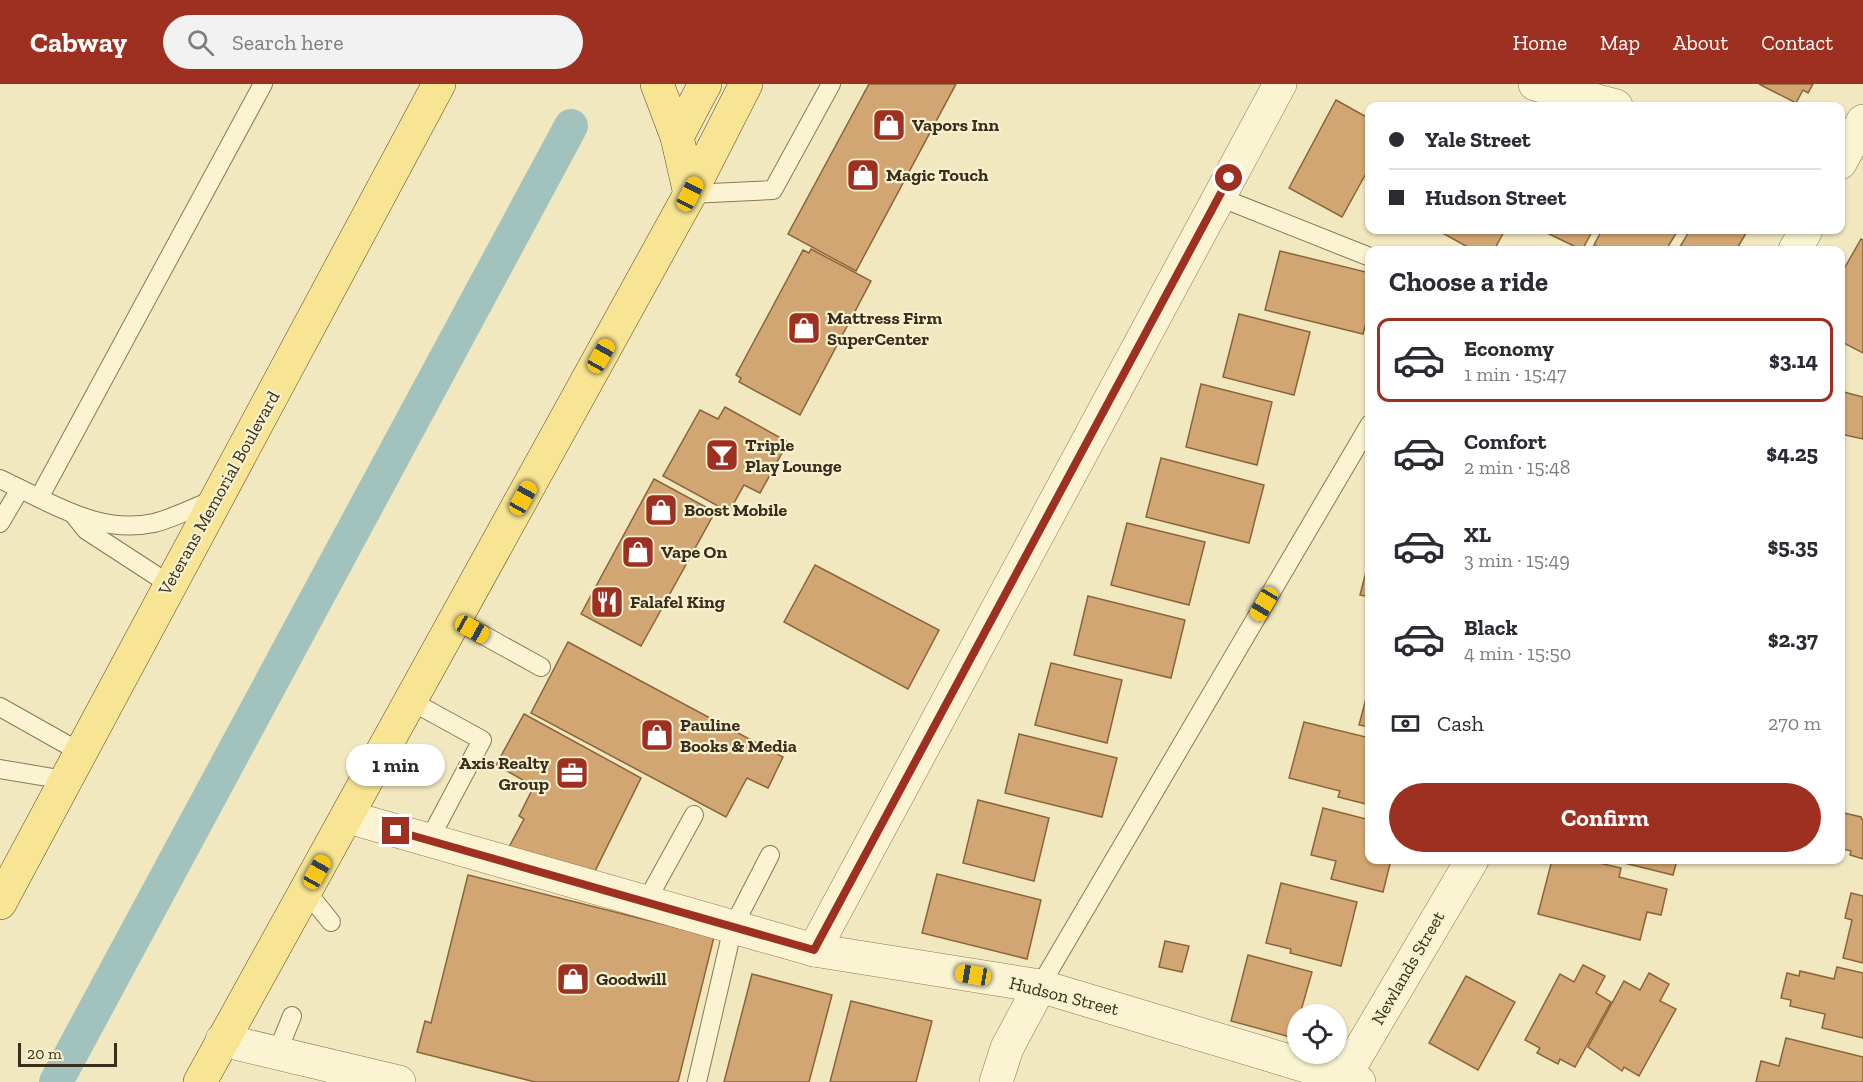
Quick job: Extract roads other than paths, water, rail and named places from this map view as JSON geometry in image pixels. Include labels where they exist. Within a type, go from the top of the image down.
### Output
[{"type":"main road","name":"Veterans Memorial Boulevard","points":[[0,903],[439,84]]},
{"type":"main road","points":[[657,84],[677,137],[690,194]]},
{"type":"main road","points":[[677,137],[705,84]]},
{"type":"main road","points":[[200,1082],[690,194],[746,84]]},
{"type":"street","points":[[814,950],[1280,84]]},
{"type":"street","points":[[1535,84],[1601,102]]},
{"type":"street","points":[[1845,154],[1863,122]]},
{"type":"street","points":[[1845,170],[1863,174]]},
{"type":"street","name":"Hudson Street","points":[[348,817],[814,950],[1040,986],[1352,1080]]},
{"type":"street","name":"Newlands Street","points":[[1352,1080],[1470,864]]},
{"type":"street","points":[[996,1082],[1007,1048],[1040,986]]},
{"type":"street","points":[[222,1040],[399,1082]]},
{"type":"lane","points":[[39,498],[263,84]]},
{"type":"lane","points":[[690,194],[773,190],[831,84]]},
{"type":"lane","points":[[1219,197],[1365,255]]},
{"type":"lane","points":[[1040,986],[1365,433]]},
{"type":"lane","points":[[0,479],[74,515],[115,526],[154,523],[216,499]]},
{"type":"lane","points":[[0,523],[20,489]]},
{"type":"lane","points":[[74,515],[86,530],[169,585]]},
{"type":"lane","points":[[456,620],[541,668]]},
{"type":"lane","points":[[411,701],[482,740],[429,840]]},
{"type":"lane","points":[[0,706],[80,752]]},
{"type":"lane","points":[[0,769],[65,780]]},
{"type":"lane","points":[[646,902],[694,815]]},
{"type":"lane","points":[[697,1082],[733,927],[770,855]]},
{"type":"lane","points":[[306,891],[331,922]]},
{"type":"lane","points":[[277,1053],[292,1016]]},
{"type":"waterway","points":[[56,1082],[571,126]]},
{"type":"place","name":"Vapors Inn","points":[[889,125]]},
{"type":"place","name":"Magic Touch","points":[[863,175]]},
{"type":"place","name":"Mattress Firm SuperCenter","points":[[804,328]]},
{"type":"place","name":"Triple Play Lounge","points":[[722,455]]},
{"type":"place","name":"Boost Mobile","points":[[661,510]]},
{"type":"place","name":"Vape On","points":[[638,552]]},
{"type":"place","name":"Falafel King","points":[[607,602]]},
{"type":"place","name":"Pauline Books & Media","points":[[657,735]]},
{"type":"place","name":"Axis Realty Group","points":[[572,773]]},
{"type":"place","name":"Goodwill","points":[[573,979]]}]
